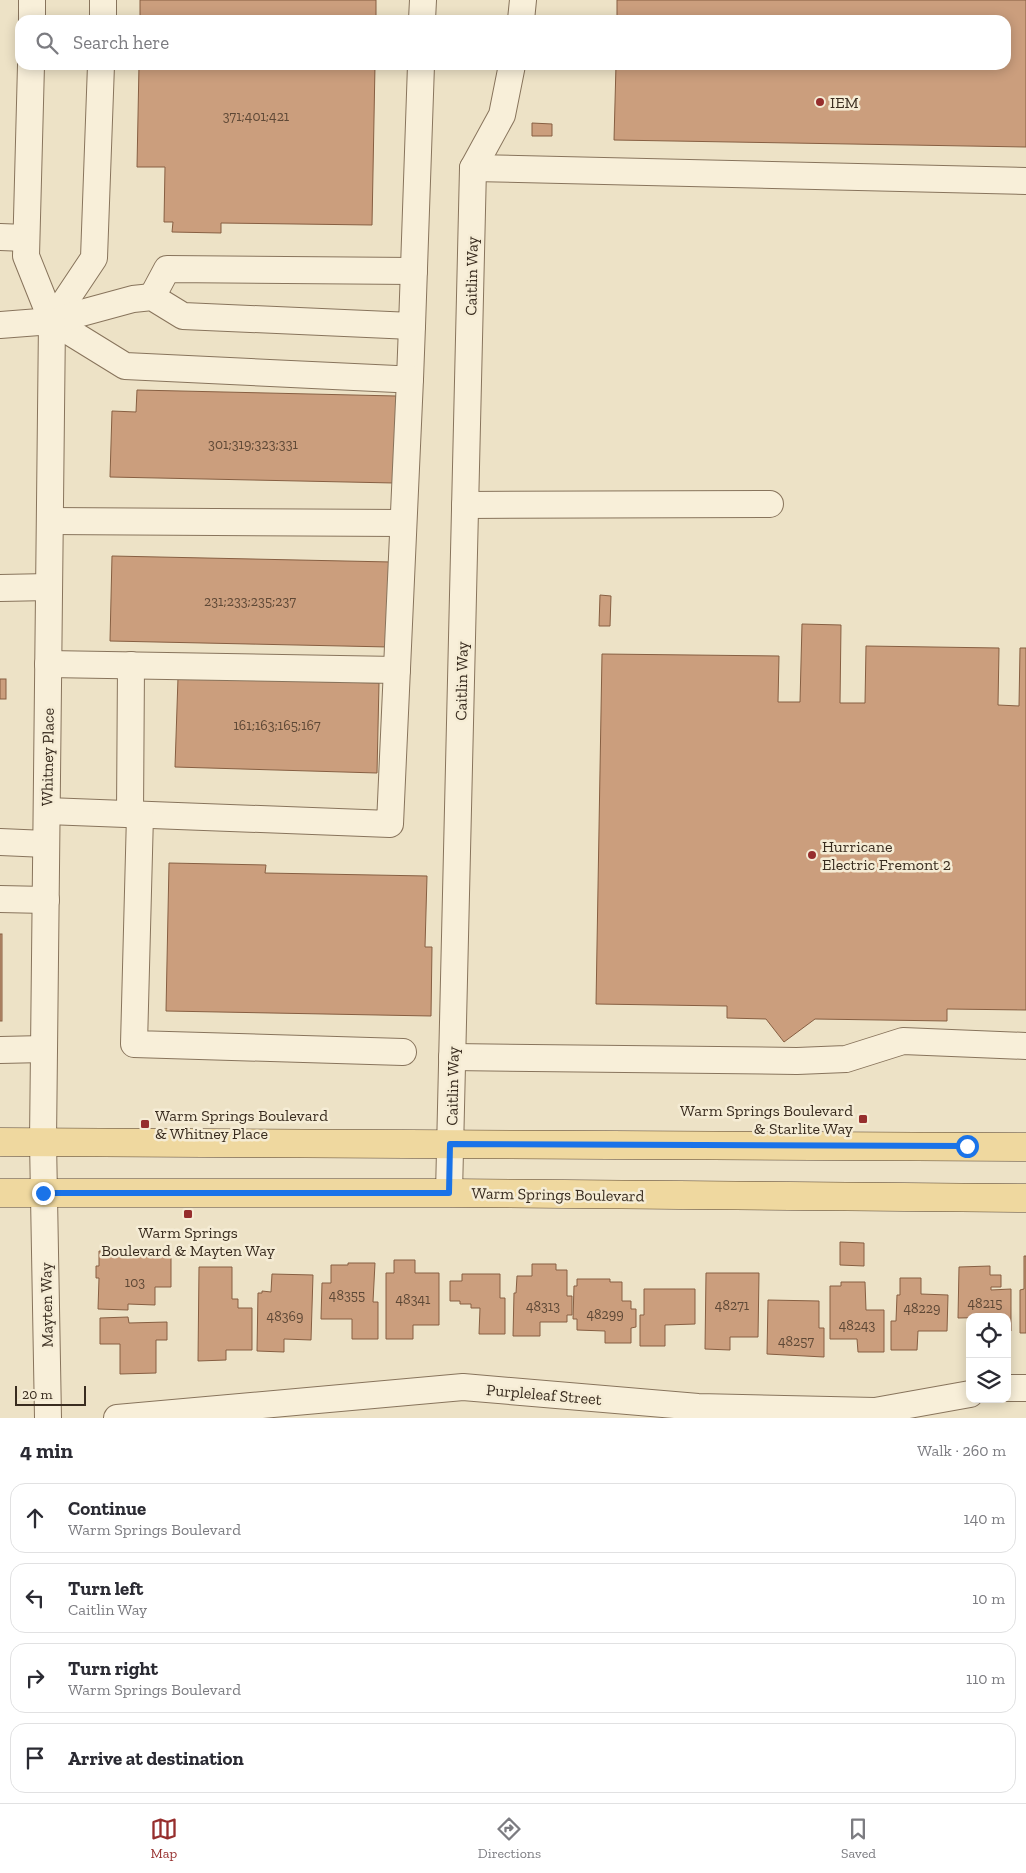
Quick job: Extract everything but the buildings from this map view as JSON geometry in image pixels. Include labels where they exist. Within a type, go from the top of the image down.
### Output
[{"type":"main road","points":[[0,1142],[1026,1147]]},
{"type":"main road","name":"Warm Springs Boulevard","points":[[0,1194],[449,1193],[1026,1198]]},
{"type":"street","points":[[32,0],[32,15]]},
{"type":"street","points":[[102,15],[103,0]]},
{"type":"street","points":[[422,15],[423,0]]},
{"type":"street","points":[[522,15],[523,0]]},
{"type":"street","points":[[30,70],[26,256],[52,321],[125,366],[410,379]]},
{"type":"street","points":[[52,321],[94,258],[101,70]]},
{"type":"street","points":[[47,811],[390,824],[410,379],[421,70]]},
{"type":"street","points":[[511,70],[502,115],[474,168],[1026,181]]},
{"type":"street","name":"Caitlin Way","points":[[449,1193],[474,168]]},
{"type":"street","points":[[0,237],[26,238]]},
{"type":"street","points":[[152,297],[167,269],[414,271]]},
{"type":"street","points":[[0,325],[52,321],[132,299],[152,297],[183,316],[412,326]]},
{"type":"street","name":"Whitney Place","points":[[43,1193],[52,321]]},
{"type":"street","points":[[465,505],[770,504]]},
{"type":"street","points":[[50,521],[403,524]]},
{"type":"street","points":[[0,588],[49,588]]},
{"type":"street","points":[[48,664],[397,670]]},
{"type":"street","points":[[131,665],[135,814],[134,1044],[403,1052]]},
{"type":"street","points":[[0,842],[46,844]]},
{"type":"street","points":[[0,899],[46,900]]},
{"type":"street","points":[[452,1056],[797,1062],[846,1059],[903,1041],[1026,1046]]},
{"type":"street","points":[[0,1050],[44,1049]]},
{"type":"street","name":"Mayten Way","points":[[43,1193],[48,1418]]},
{"type":"street","name":"Purpleleaf Street","points":[[117,1418],[463,1387],[698,1407],[874,1411],[966,1395]]},
{"type":"street","points":[[1011,1388],[1026,1388]]},
{"type":"place","name":"IEM","points":[[820,102]]},
{"type":"place","name":"Hurricane Electric Fremont 2","points":[[812,855]]},
{"type":"place","name":"Warm Springs Boulevard & Starlite Way","points":[[863,1119]]},
{"type":"place","name":"Warm Springs Boulevard & Whitney Place","points":[[145,1124]]},
{"type":"place","name":"Warm Springs Boulevard & Mayten Way","points":[[188,1214]]},
{"type":"route","points":[[43,1193],[449,1193],[450,1144],[967,1146]]}]
